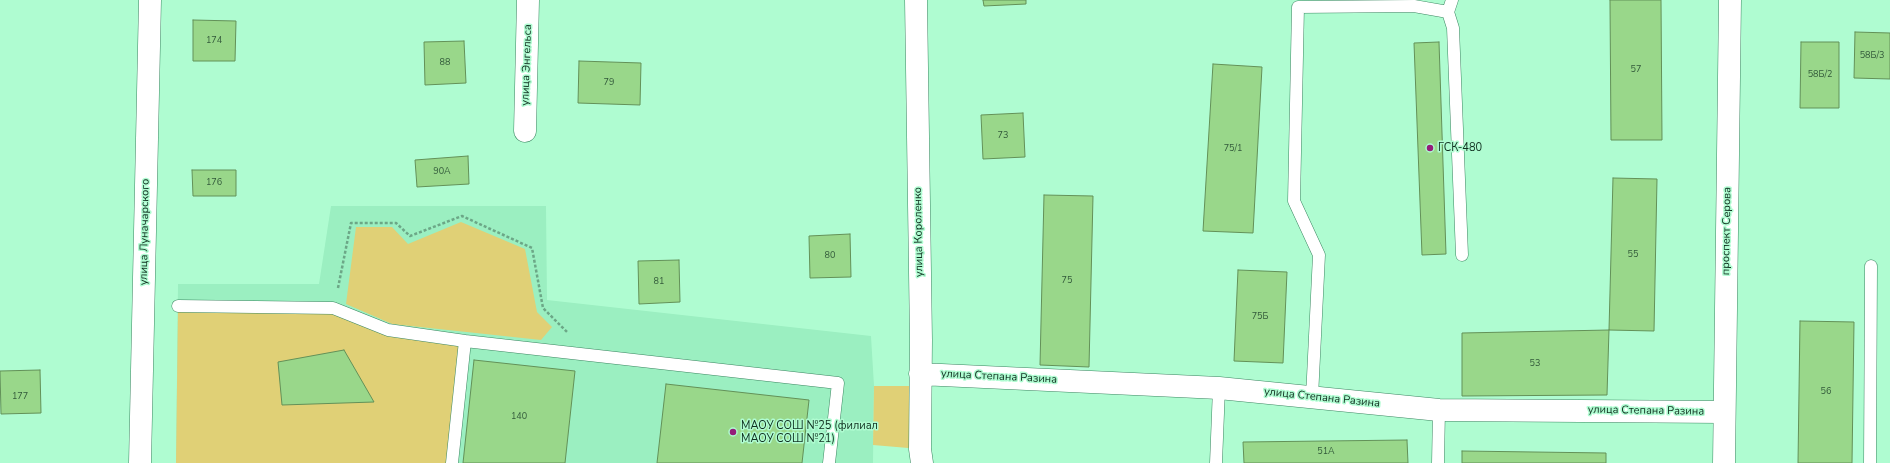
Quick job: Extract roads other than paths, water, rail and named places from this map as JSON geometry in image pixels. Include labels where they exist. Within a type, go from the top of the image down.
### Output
[{"type":"street","name":"улица Луначарского","points":[[140,463],[150,0]]},
{"type":"street","name":"улица Энгельса","points":[[525,131],[528,0]]},
{"type":"street","name":"улица Короленко","points":[[916,0],[920,449],[922,463]]},
{"type":"street","name":"проспект Серова","points":[[1724,463],[1730,0]]},
{"type":"street","name":"улица Степана Разина","points":[[920,374],[1219,388],[1439,410],[1724,412]]},
{"type":"lane","points":[[1452,0],[1448,12],[1453,28],[1462,255]]},
{"type":"lane","points":[[1312,397],[1319,254],[1294,201],[1298,7],[1414,6],[1448,12]]},
{"type":"lane","points":[[1870,463],[1871,266]]},
{"type":"lane","points":[[178,306],[334,308],[388,330],[465,341],[838,383],[828,463]]},
{"type":"lane","points":[[452,463],[465,341]]},
{"type":"lane","points":[[1216,463],[1219,388]]},
{"type":"lane","points":[[1438,463],[1439,410]]},
{"type":"place","name":"ГСК-480","points":[[1430,148]]},
{"type":"place","name":"МАОУ СОШ №25 (филиал МАОУ СОШ №21)","points":[[733,432]]}]
